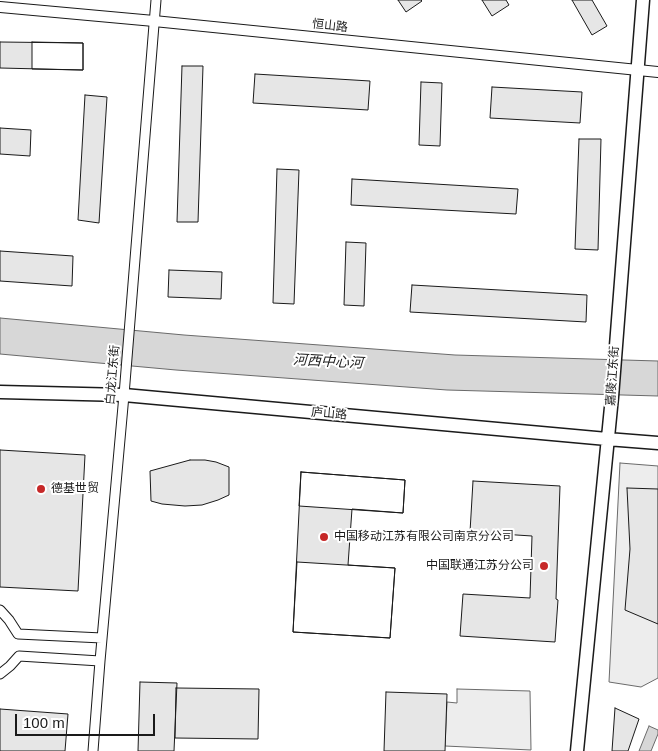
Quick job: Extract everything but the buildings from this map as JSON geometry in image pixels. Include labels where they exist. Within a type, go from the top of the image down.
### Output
[{"type":"main road","name":"嘉陵江东街","points":[[577,751],[612,397],[643,0]]},
{"type":"main road","name":"庐山路","points":[[0,392],[124,395],[658,443]]},
{"type":"street","name":"白龙江东街","points":[[93,751],[156,0]]},
{"type":"street","name":"恒山路","points":[[0,7],[658,72]]},
{"type":"street","points":[[0,610],[18,634],[102,638]]},
{"type":"street","points":[[0,674],[19,656],[100,661]]},
{"type":"shaded area","points":[[620,463],[658,466],[658,678],[641,687],[609,682]]},
{"type":"shaded area","points":[[457,689],[530,691],[531,750],[445,746],[447,702],[457,703]]},
{"type":"water","name":"河西中心河","points":[[0,318],[184,335],[455,355],[658,361],[658,396],[447,390],[176,370],[0,354]]},
{"type":"water","points":[[649,726],[658,730],[658,734],[651,751],[639,751]]},
{"type":"place","name":"德基世贸","points":[[41,489]]},
{"type":"place","name":"中国移动江苏有限公司南京分公司","points":[[324,537]]},
{"type":"place","name":"中国联通江苏分公司","points":[[544,566]]}]
